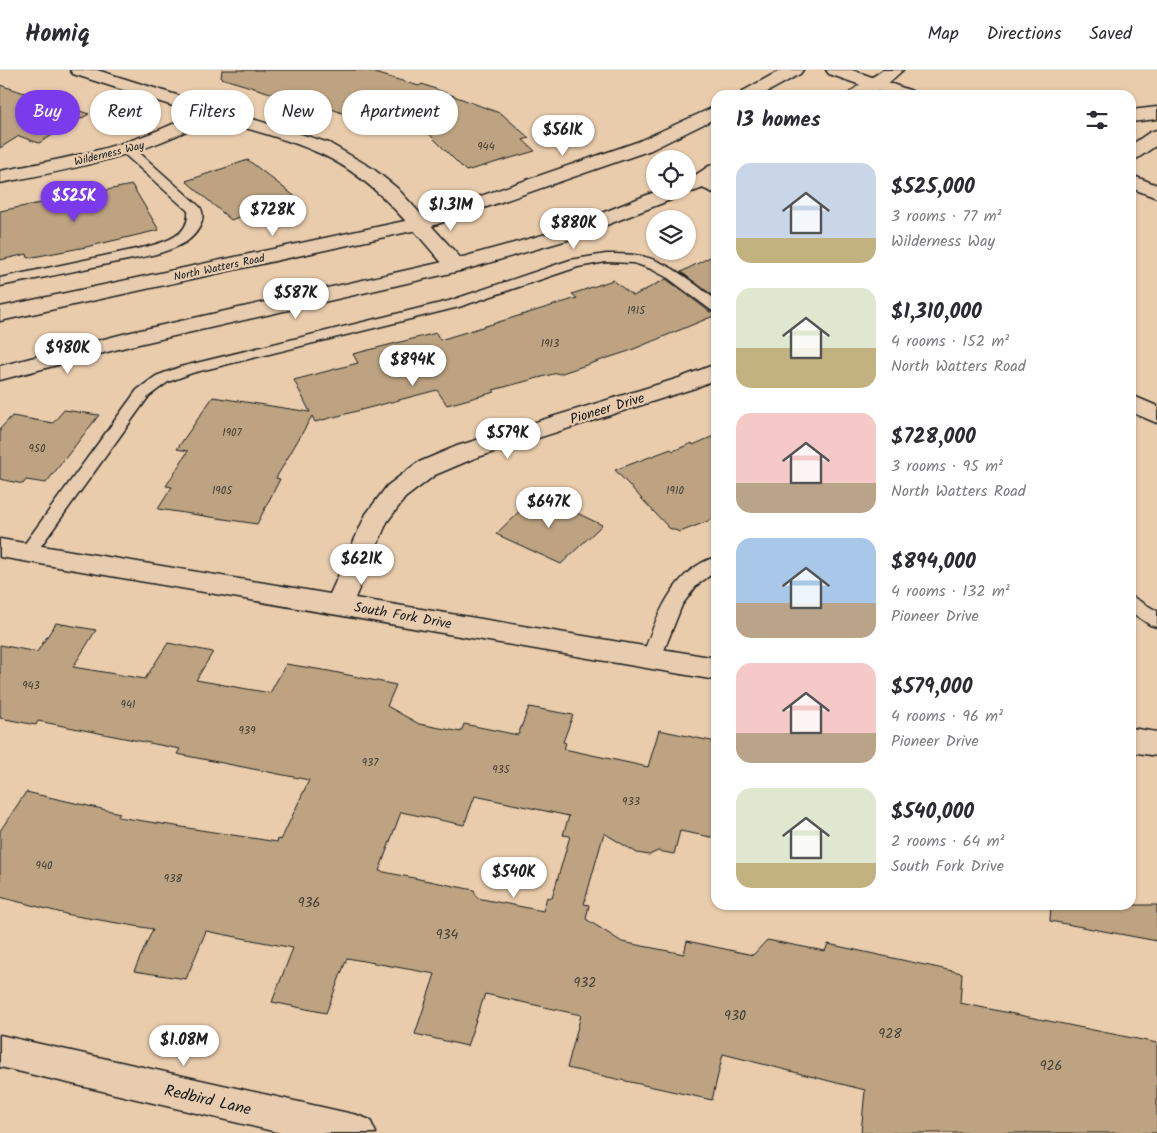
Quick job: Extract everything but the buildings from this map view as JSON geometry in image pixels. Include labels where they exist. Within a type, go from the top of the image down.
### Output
[{"type":"street","points":[[79,70],[171,99]]},
{"type":"street","points":[[758,90],[794,70]]},
{"type":"street","points":[[835,70],[893,90]]},
{"type":"street","points":[[866,90],[894,70]]},
{"type":"street","name":"North Watters Road","points":[[0,314],[419,224],[644,146],[711,113]]},
{"type":"street","points":[[1136,116],[1157,114]]},
{"type":"street","points":[[254,125],[322,147],[365,172],[390,192],[456,265]]},
{"type":"street","name":"Wilderness Way","points":[[0,177],[79,162],[128,150],[171,133]]},
{"type":"street","points":[[1136,151],[1157,136]]},
{"type":"street","points":[[1136,184],[1157,192]]},
{"type":"street","points":[[0,373],[127,340],[456,265],[564,235],[653,200]]},
{"type":"street","name":"Pioneer Drive","points":[[339,604],[375,520],[396,492],[426,469],[466,452],[686,383],[711,373]]},
{"type":"street","points":[[1136,405],[1157,416]]},
{"type":"street","name":"South Fork Drive","points":[[0,548],[711,668]]},
{"type":"street","points":[[1136,741],[1157,744]]},
{"type":"street","name":"Redbird Lane","points":[[0,1051],[357,1133]]},
{"type":"lane","points":[[0,282],[168,246],[183,238],[193,229],[197,219],[195,210],[128,150]]},
{"type":"lane","points":[[26,553],[143,393],[162,379],[186,370],[454,304],[575,263],[606,258],[635,259],[656,266],[673,274],[711,303]]},
{"type":"lane","points":[[652,658],[666,614],[681,591],[704,569],[711,566]]},
{"type":"lane","points":[[1136,605],[1157,620]]}]
